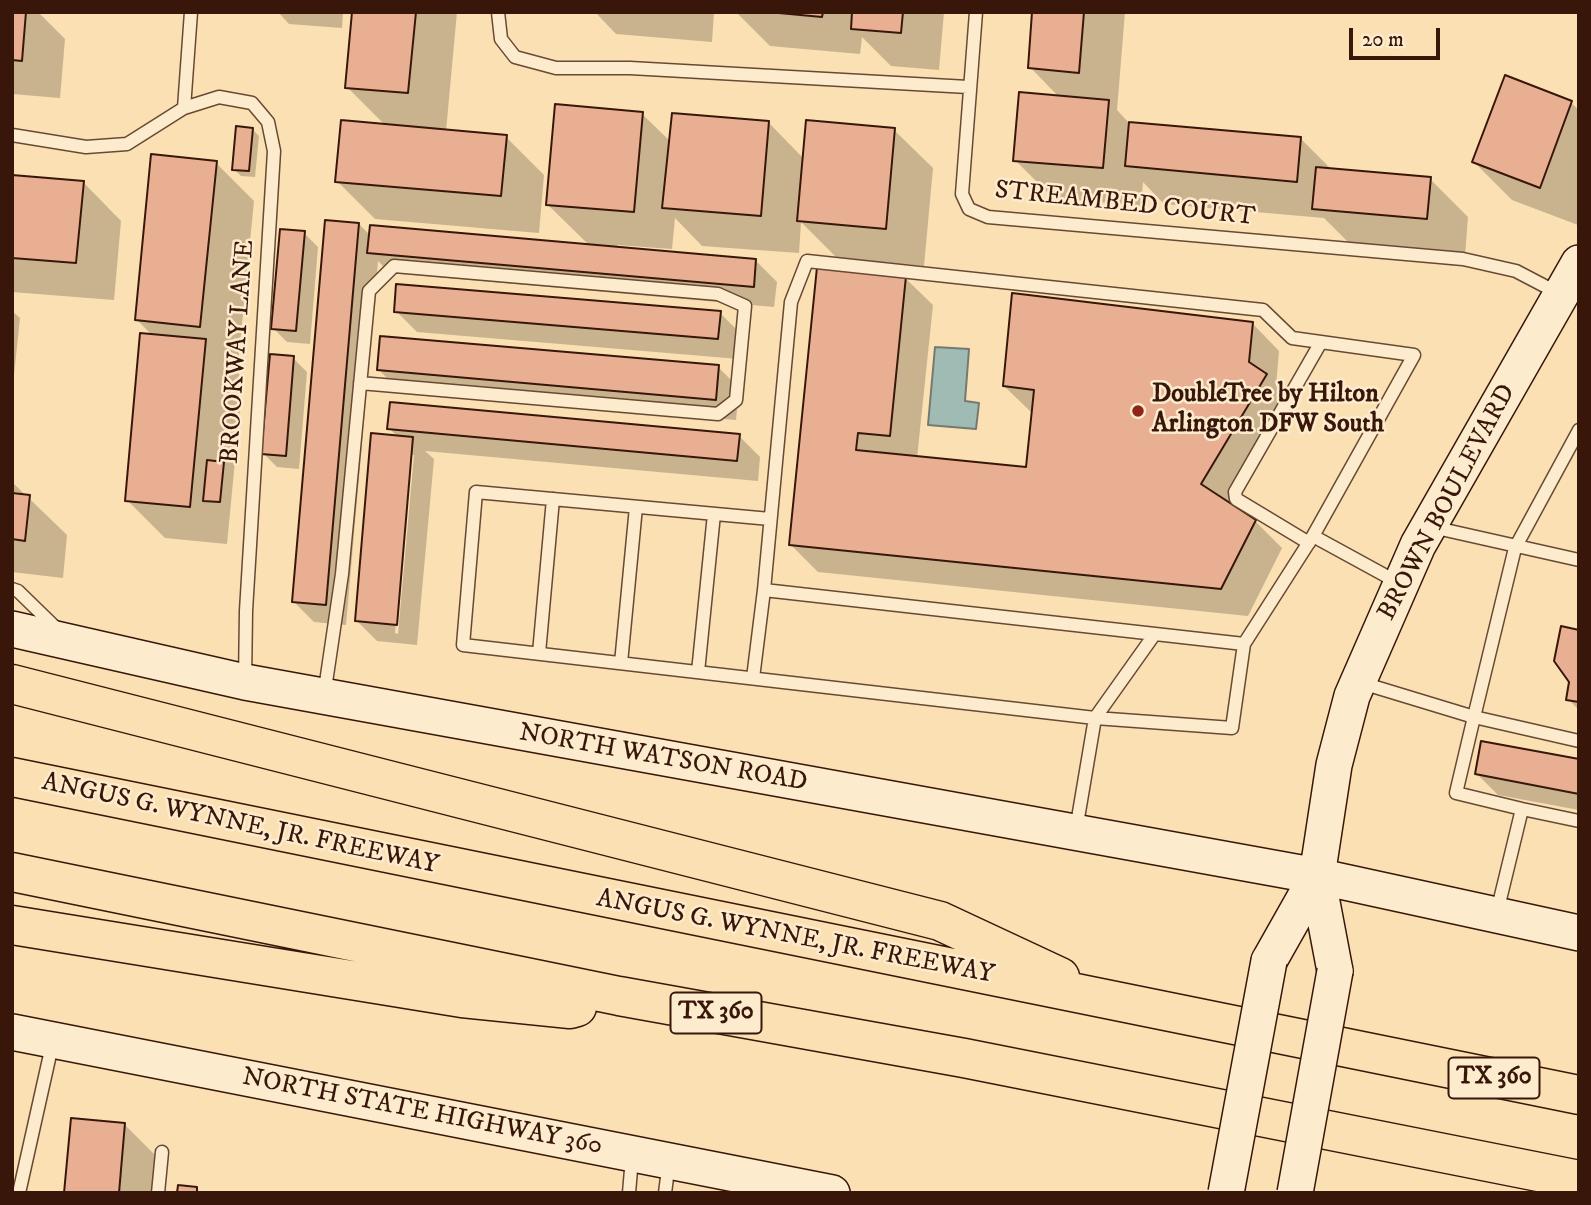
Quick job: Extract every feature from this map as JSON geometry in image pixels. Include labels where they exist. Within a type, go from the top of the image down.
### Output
[{"type":"highway","points":[[12,684],[940,921],[1116,1003]]},
{"type":"highway","name":"ANGUS G. WYNNE, JR. FREEWAY","points":[[12,778],[1579,1095]]},
{"type":"highway","name":"TX 360","points":[[12,872],[619,996],[964,1058],[1579,1180]]},
{"type":"highway","points":[[12,925],[462,998],[570,1009],[619,996]]},
{"type":"main road","name":"BROWN BOULEVARD","points":[[1317,876],[1334,765],[1358,682],[1399,583],[1574,273]]},
{"type":"main road","name":"NORTH WATSON ROAD","points":[[12,629],[67,639],[245,682],[1317,876]]},
{"type":"main road","points":[[1317,876],[1579,933]]},
{"type":"main road","points":[[1226,1193],[1269,961],[1317,876]]},
{"type":"main road","points":[[1295,1193],[1335,971],[1317,876]]},
{"type":"main road","name":"NORTH STATE HIGHWAY 360","points":[[12,1032],[632,1154],[667,1177],[832,1193]]},
{"type":"lane","points":[[184,108],[191,12]]},
{"type":"lane","points":[[498,12],[501,39],[515,57],[556,68],[630,68],[968,87]]},
{"type":"lane","name":"STREAMBED COURT","points":[[976,12],[968,87],[962,194],[969,209],[988,217],[1463,259],[1516,271],[1574,273]]},
{"type":"lane","name":"BROOKWAY LANE","points":[[12,135],[86,147],[127,144],[184,108],[219,97],[252,103],[268,122],[274,151],[246,611],[245,682]]},
{"type":"lane","points":[[753,678],[764,590],[791,302],[807,261],[1263,310],[1292,338],[1414,355],[1311,539],[1244,644],[1232,728],[1095,718],[463,645],[476,492],[770,519]]},
{"type":"lane","points":[[324,696],[342,574],[360,383],[369,291],[394,266],[718,293],[745,306],[736,400],[718,414],[360,383]]},
{"type":"lane","points":[[1321,342],[1235,492],[1236,499],[1399,583]]},
{"type":"lane","points":[[1579,430],[1516,548],[1456,793],[1579,821]]},
{"type":"lane","points":[[539,653],[553,499]]},
{"type":"lane","points":[[621,663],[636,507]]},
{"type":"lane","points":[[698,672],[714,514]]},
{"type":"lane","points":[[1429,526],[1516,548],[1579,560]]},
{"type":"lane","points":[[12,589],[18,591],[67,639]]},
{"type":"lane","points":[[764,590],[1244,644]]},
{"type":"lane","points":[[1076,833],[1095,718],[1154,635]]},
{"type":"lane","points":[[1358,682],[1474,717],[1579,741]]},
{"type":"lane","points":[[1497,915],[1522,809]]},
{"type":"lane","points":[[19,1193],[53,1040]]},
{"type":"lane","points":[[158,1193],[162,1152]]},
{"type":"lane","points":[[629,1193],[632,1154]]},
{"type":"water","points":[[935,347],[969,349],[965,401],[979,403],[976,429],[928,425]]},
{"type":"building","points":[[12,12],[26,12],[22,61],[12,60]]},
{"type":"building","points":[[352,12],[416,12],[408,93],[345,88]]},
{"type":"building","points":[[768,12],[823,12],[822,17]]},
{"type":"building","points":[[852,12],[903,12],[901,33],[851,29]]},
{"type":"building","points":[[1032,12],[1084,12],[1079,73],[1028,68]]},
{"type":"building","points":[[1505,75],[1572,101],[1540,188],[1472,162]]},
{"type":"building","points":[[1019,92],[1109,100],[1103,168],[1013,161]]},
{"type":"building","points":[[555,104],[643,112],[634,212],[546,205]]},
{"type":"building","points":[[672,113],[769,121],[761,216],[662,208]]},
{"type":"building","points":[[341,120],[507,135],[501,196],[335,182]]},
{"type":"building","points":[[806,120],[895,128],[886,229],[797,221]]},
{"type":"building","points":[[1129,122],[1301,137],[1297,182],[1125,166]]},
{"type":"building","points":[[236,126],[253,128],[249,171],[232,170]]},
{"type":"building","points":[[151,154],[217,161],[200,327],[135,320]]},
{"type":"building","points":[[1316,167],[1431,177],[1427,219],[1312,209]]},
{"type":"building","points":[[12,175],[84,181],[76,263],[12,258]]},
{"type":"building","points":[[325,220],[359,223],[326,605],[292,602]]},
{"type":"building","points":[[370,225],[756,259],[754,287],[367,253]]},
{"type":"building","points":[[280,229],[305,231],[296,331],[271,329]]},
{"type":"building","name":"DoubleTree by Hilton Arlington DFW South","points":[[817,267],[906,276],[890,436],[858,433],[856,450],[1026,467],[1034,390],[1003,386],[1012,293],[1253,322],[1249,362],[1267,374],[1201,484],[1256,520],[1221,589],[789,545]]},
{"type":"building","points":[[396,284],[721,311],[718,339],[394,312]]},
{"type":"building","points":[[140,333],[206,339],[190,507],[125,501]]},
{"type":"building","points":[[380,336],[719,365],[716,400],[377,370]]},
{"type":"building","points":[[270,354],[294,356],[286,456],[261,454]]},
{"type":"building","points":[[390,402],[740,434],[737,461],[387,429]]},
{"type":"building","points":[[371,433],[413,437],[397,625],[355,621]]},
{"type":"building","points":[[207,460],[224,462],[220,502],[203,501]]},
{"type":"building","points":[[12,493],[30,495],[25,541],[12,539]]},
{"type":"building","points":[[1561,626],[1579,630],[1579,702],[1566,700],[1569,682],[1554,661]]},
{"type":"building","points":[[1481,741],[1579,759],[1579,794],[1475,774]]},
{"type":"building","points":[[71,1118],[125,1123],[119,1193],[64,1193]]},
{"type":"building","points":[[178,1185],[197,1187],[197,1193],[177,1193]]},
{"type":"place","name":"DoubleTree by Hilton Arlington DFW South","points":[[1138,411]]}]
